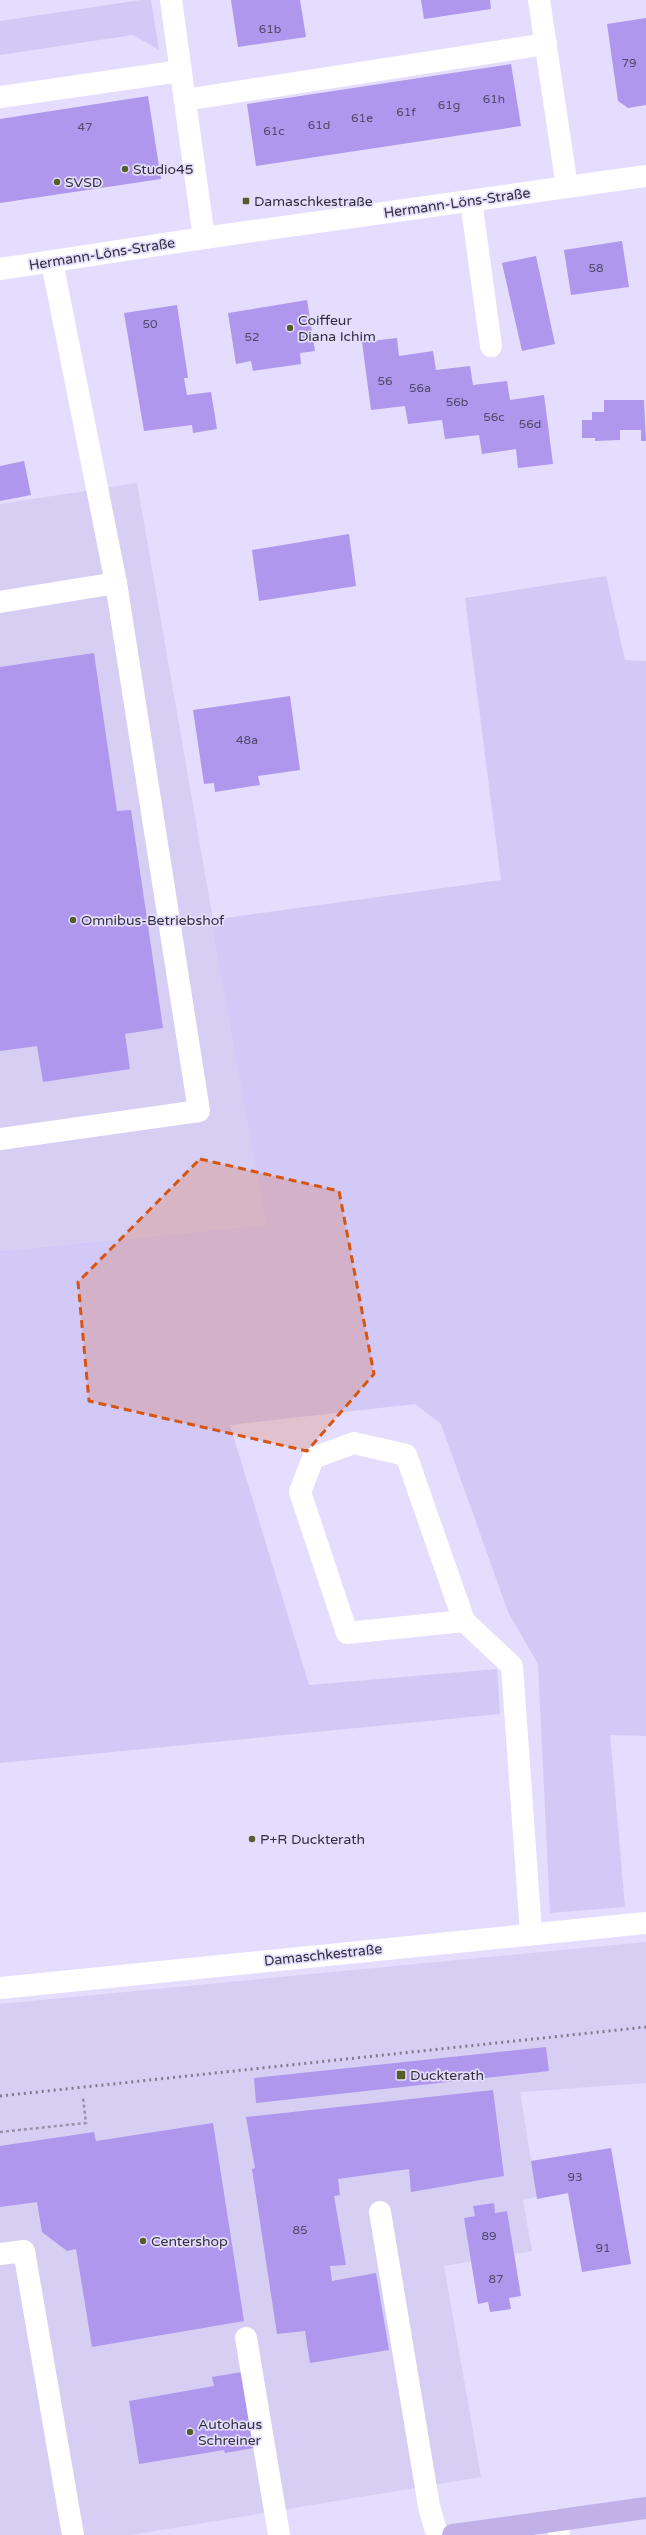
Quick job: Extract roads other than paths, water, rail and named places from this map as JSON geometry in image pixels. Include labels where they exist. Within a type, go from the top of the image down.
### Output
[{"type":"main road","points":[[453,2535],[558,2528],[646,2508]]},
{"type":"street","points":[[171,0],[204,238]]},
{"type":"street","points":[[539,0],[567,187]]},
{"type":"street","points":[[185,100],[546,44]]},
{"type":"street","points":[[0,97],[181,71]]},
{"type":"street","name":"Hermann-Löns-Straße","points":[[0,269],[204,238],[646,176]]},
{"type":"street","points":[[471,201],[491,346]]},
{"type":"street","points":[[0,1139],[199,1111],[116,583],[52,262]]},
{"type":"street","points":[[0,602],[116,583]]},
{"type":"street","points":[[464,1621],[348,1633],[300,1492],[312,1458],[354,1443],[406,1455],[464,1621],[512,1666],[531,1933]]},
{"type":"street","name":"Damaschkestraße","points":[[0,1988],[531,1933],[646,1923]]},
{"type":"street","points":[[380,2212],[429,2506],[437,2535]]},
{"type":"street","points":[[0,2254],[24,2251],[73,2535]]},
{"type":"street","points":[[246,2338],[279,2535]]},
{"type":"railway","points":[[0,2096],[646,2027]]},
{"type":"place","name":"Studio45","points":[[125,169]]},
{"type":"place","name":"SVSD","points":[[57,182]]},
{"type":"place","name":"Damaschkestraße","points":[[246,201]]},
{"type":"place","name":"Coiffeur Diana Ichim","points":[[290,328]]},
{"type":"place","name":"Omnibus-Betriebshof","points":[[73,920]]},
{"type":"place","name":"P+R Duckterath","points":[[252,1839]]},
{"type":"place","name":"Duckterath","points":[[401,2075]]},
{"type":"place","name":"Centershop","points":[[143,2241]]},
{"type":"place","name":"Autohaus Schreiner","points":[[190,2432]]}]
